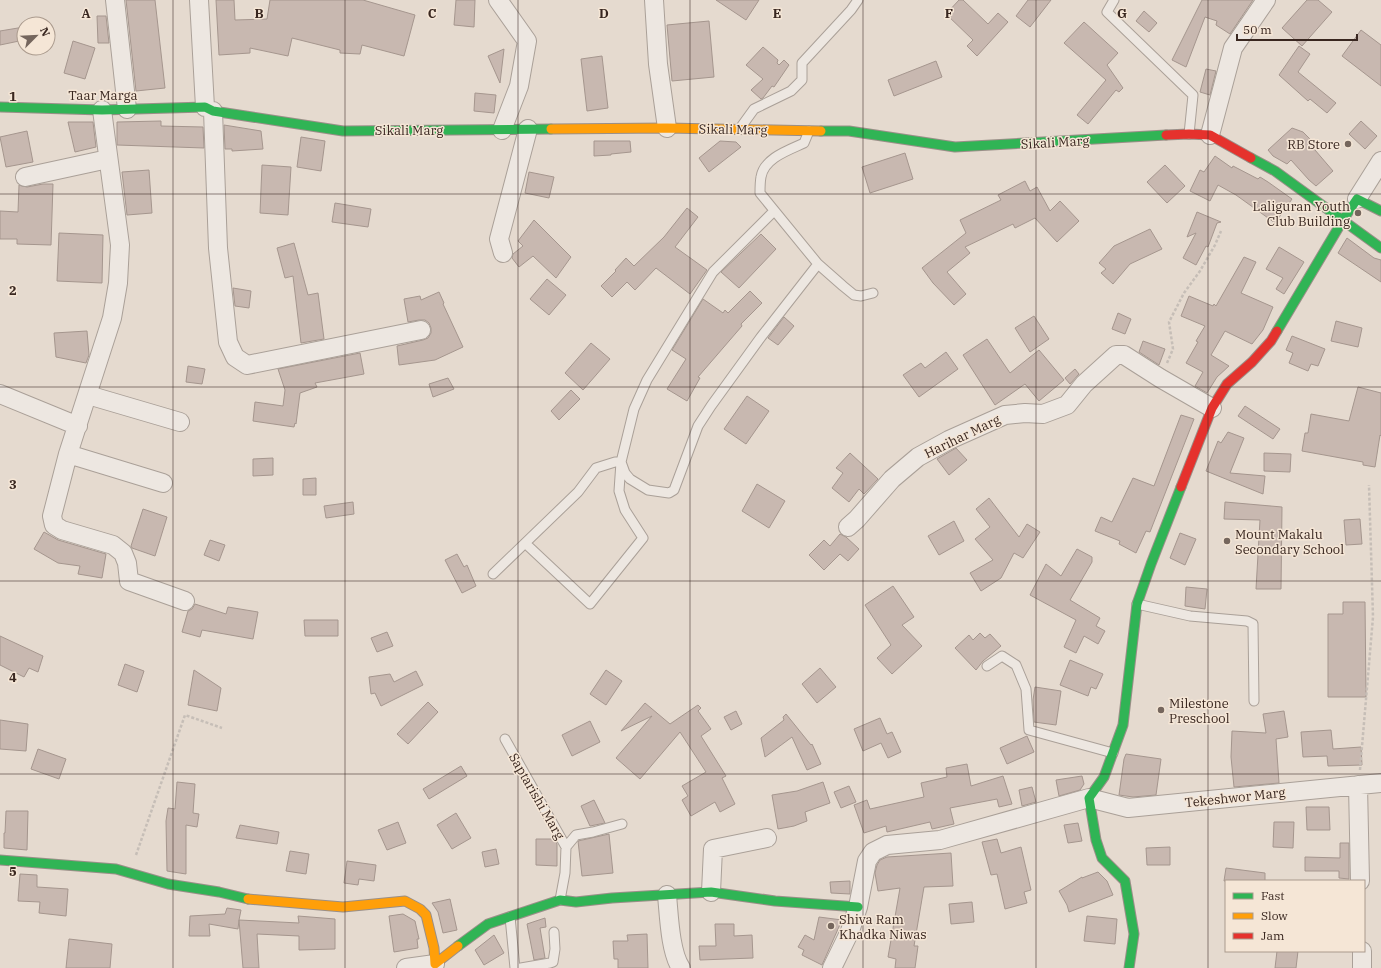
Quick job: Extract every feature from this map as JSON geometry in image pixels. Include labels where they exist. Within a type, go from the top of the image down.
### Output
[{"type":"street","points":[[115,0],[127,109]]},
{"type":"street","points":[[199,0],[209,109],[218,248],[228,342],[235,357],[247,365],[421,330]]},
{"type":"street","points":[[498,0],[527,41],[519,86],[502,130]]},
{"type":"street","points":[[654,0],[658,64],[667,128]]},
{"type":"street","points":[[1210,135],[1233,48],[1266,0]]},
{"type":"street","name":"Taar Marga","points":[[0,107],[102,110],[209,109]]},
{"type":"street","name":"Sikali Marg","points":[[209,109],[343,131],[667,128],[849,132],[955,147],[1189,134],[1210,135],[1275,171],[1381,248]]},
{"type":"street","points":[[102,110],[120,245],[118,283],[112,318],[68,454],[52,516],[54,525],[62,530],[113,545],[123,553],[127,563],[129,581],[185,601]]},
{"type":"street","points":[[503,253],[499,239],[528,129]]},
{"type":"street","points":[[25,177],[108,159]]},
{"type":"street","points":[[832,968],[850,931],[858,907],[867,861],[872,852],[887,845],[940,840],[1089,798],[1104,777],[1123,725],[1137,604],[1151,564],[1212,408],[1227,384],[1252,362],[1271,341],[1343,220],[1381,161]]},
{"type":"street","points":[[1357,199],[1381,211]]},
{"type":"street","name":"Harihar Marg","points":[[848,527],[857,519],[892,479],[918,457],[967,432],[1005,415],[1025,412],[1042,414],[1067,405],[1084,384],[1116,355],[1124,355],[1212,408]]},
{"type":"street","points":[[0,394],[78,426]]},
{"type":"street","points":[[88,395],[180,422]]},
{"type":"street","points":[[68,454],[163,483]]},
{"type":"street","name":"Tekeshwor Marg","points":[[1089,798],[1128,808],[1381,783]]},
{"type":"street","points":[[1358,785],[1360,880]]},
{"type":"street","points":[[1089,798],[1096,840],[1102,858],[1125,881],[1134,934],[1129,968]]},
{"type":"street","points":[[711,892],[713,849],[767,838]]},
{"type":"street","points":[[0,860],[116,869],[168,884],[219,892],[253,900],[343,907],[405,901],[420,909],[426,915],[434,948],[435,964]]},
{"type":"street","points":[[406,968],[435,964],[488,924],[560,900],[576,902],[711,892],[775,901],[858,907]]},
{"type":"street","points":[[667,895],[674,950],[678,964],[682,968]]},
{"type":"street","points":[[1362,952],[1362,968]]},
{"type":"lane","points":[[740,130],[754,109],[791,91],[802,80],[802,63],[851,10],[858,0]]},
{"type":"lane","points":[[1114,0],[1107,12],[1193,95],[1189,134]]},
{"type":"lane","points":[[809,131],[804,144],[780,154],[766,166],[760,176],[760,193],[818,264],[854,295],[861,296],[874,293]]},
{"type":"lane","points":[[525,543],[590,604],[643,538],[625,510],[619,491],[621,462],[634,409],[647,380],[713,272],[774,211]]},
{"type":"lane","points":[[621,462],[625,473],[630,479],[648,490],[669,493],[674,490],[698,426],[710,406],[818,264]]},
{"type":"lane","points":[[493,574],[578,492],[596,468],[615,462],[621,462]]},
{"type":"lane","points":[[1137,604],[1190,616],[1248,621],[1252,624],[1254,701]]},
{"type":"lane","points":[[987,666],[1002,656],[1016,665],[1026,689],[1029,730],[1113,753]]},
{"type":"lane","name":"Saptarishi Marg","points":[[505,739],[566,846],[565,873],[560,900]]},
{"type":"lane","points":[[566,846],[576,835],[622,824]]},
{"type":"lane","points":[[510,917],[515,968]]},
{"type":"lane","points":[[521,968],[553,962],[555,949],[554,932]]},
{"type":"path","points":[[1160,378],[1173,350],[1169,322],[1184,293],[1200,271],[1215,245],[1221,230]]},
{"type":"path","points":[[1358,785],[1373,617],[1369,485]]},
{"type":"path","points":[[130,873],[185,715],[222,728]]},
{"type":"building","points":[[126,0],[155,0],[165,88],[136,91]]},
{"type":"building","points":[[216,0],[234,0],[235,20],[267,19],[270,0],[363,0],[415,15],[404,56],[362,45],[360,54],[340,53],[340,50],[292,38],[288,56],[250,48],[250,53],[219,55]]},
{"type":"building","points":[[456,0],[475,0],[474,27],[454,25]]},
{"type":"building","points":[[716,0],[759,0],[746,20]]},
{"type":"building","points":[[959,0],[963,0],[988,24],[998,13],[1008,22],[977,56],[967,46],[973,40],[946,14]]},
{"type":"building","points":[[1028,0],[1051,0],[1030,27],[1016,16]]},
{"type":"building","points":[[1202,0],[1253,0],[1230,34],[1216,25],[1217,21],[1205,17],[1186,67],[1172,60]]},
{"type":"building","points":[[1307,0],[1318,0],[1332,12],[1302,46],[1282,28]]},
{"type":"building","points":[[1144,11],[1157,23],[1149,32],[1136,21]]},
{"type":"building","points":[[97,16],[106,16],[109,43],[98,43]]},
{"type":"building","points":[[709,21],[714,77],[672,81],[667,25]]},
{"type":"building","points":[[1084,22],[1118,53],[1107,65],[1123,88],[1119,92],[1116,90],[1088,124],[1077,115],[1106,80],[1064,43]]},
{"type":"building","points":[[16,28],[16,42],[0,45],[0,31]]},
{"type":"building","points":[[1361,30],[1381,45],[1381,86],[1342,56]]},
{"type":"building","points":[[73,41],[95,48],[85,79],[64,73]]},
{"type":"building","points":[[1299,46],[1310,54],[1298,72],[1336,103],[1327,113],[1310,99],[1308,101],[1279,75]]},
{"type":"building","points":[[763,47],[778,60],[777,63],[779,65],[784,60],[789,65],[774,87],[772,86],[761,99],[751,90],[763,79],[746,65]]},
{"type":"building","points":[[504,49],[500,83],[488,56]]},
{"type":"building","points":[[602,56],[608,108],[587,111],[581,59]]},
{"type":"building","points":[[936,61],[942,77],[894,96],[888,80]]},
{"type":"building","points":[[1206,69],[1216,71],[1210,95],[1200,92]]},
{"type":"building","points":[[475,93],[496,95],[494,113],[474,111]]},
{"type":"building","points":[[161,121],[161,126],[203,127],[204,148],[117,145],[117,122]]},
{"type":"building","points":[[1361,121],[1377,136],[1365,149],[1349,134]]},
{"type":"building","points":[[68,122],[93,122],[96,147],[75,152]]},
{"type":"building","points":[[224,125],[261,131],[263,149],[232,151],[232,149],[225,149]]},
{"type":"building","points":[[1292,128],[1303,132],[1312,141],[1309,143],[1333,171],[1316,186],[1291,160],[1287,164],[1273,156],[1268,150]]},
{"type":"building","points":[[27,131],[33,162],[6,167],[0,137]]},
{"type":"building","points":[[301,137],[325,141],[321,171],[297,167]]},
{"type":"building","points":[[594,141],[630,141],[631,152],[594,156]]},
{"type":"building","points":[[720,141],[736,142],[741,147],[709,172],[699,158]]},
{"type":"building","points":[[905,153],[913,179],[870,193],[862,167]]},
{"type":"building","points":[[1215,156],[1232,168],[1233,166],[1258,179],[1260,177],[1292,199],[1275,223],[1236,195],[1218,185],[1210,201],[1190,191],[1200,170],[1204,172]]},
{"type":"building","points":[[262,165],[291,167],[288,215],[260,213]]},
{"type":"building","points":[[1165,165],[1185,186],[1167,203],[1147,182]]},
{"type":"building","points":[[149,170],[152,213],[127,215],[122,172]]},
{"type":"building","points":[[529,172],[554,177],[549,198],[525,193]]},
{"type":"building","points":[[1025,181],[1030,191],[1037,187],[1050,211],[1060,201],[1079,221],[1057,242],[1035,218],[1015,228],[1013,224],[965,247],[970,253],[947,272],[966,294],[954,305],[933,283],[922,268],[966,233],[960,220],[1001,200],[998,195]]},
{"type":"building","points":[[53,184],[51,245],[17,244],[17,239],[0,239],[0,211],[18,212],[19,185],[27,187]]},
{"type":"building","points":[[335,203],[371,209],[368,227],[332,222]]},
{"type":"building","points":[[687,208],[698,217],[675,247],[707,270],[690,294],[656,268],[635,290],[627,282],[612,297],[601,286],[626,258],[634,266],[664,237]]},
{"type":"building","points":[[1197,212],[1221,222],[1217,223],[1208,247],[1206,246],[1196,265],[1183,258],[1196,233],[1187,237]]},
{"type":"building","points":[[534,220],[571,257],[556,278],[533,256],[519,267],[512,258],[513,254],[523,246],[518,241]]},
{"type":"building","points":[[1150,229],[1162,249],[1130,264],[1113,284],[1101,273],[1106,269],[1099,263],[1114,246]]},
{"type":"building","points":[[59,233],[103,235],[102,283],[57,281]]},
{"type":"building","points":[[761,234],[776,249],[739,288],[721,272]]},
{"type":"building","points":[[1347,238],[1374,258],[1381,260],[1381,282],[1338,253]]},
{"type":"building","points":[[294,243],[308,295],[318,293],[324,339],[301,343],[293,276],[285,278],[277,248]]},
{"type":"building","points":[[1279,247],[1304,262],[1284,294],[1276,289],[1283,278],[1266,269]]},
{"type":"building","points":[[1244,257],[1256,262],[1241,293],[1273,307],[1263,330],[1252,344],[1225,331],[1211,355],[1229,366],[1217,377],[1207,393],[1195,386],[1203,372],[1186,363],[1205,326],[1181,316],[1189,296],[1216,306]]},
{"type":"building","points":[[547,279],[566,295],[549,315],[530,299]]},
{"type":"building","points":[[233,288],[251,291],[249,308],[235,306]]},
{"type":"building","points":[[750,291],[762,303],[741,324],[742,326],[698,377],[700,378],[687,401],[667,389],[686,359],[672,350],[703,299],[723,313],[725,310],[728,313]]},
{"type":"building","points":[[439,292],[463,347],[435,360],[399,365],[397,346],[423,340],[428,338],[431,333],[429,323],[425,320],[408,322],[404,299],[420,296],[421,300]]},
{"type":"building","points":[[1118,313],[1131,319],[1125,334],[1112,329]]},
{"type":"building","points":[[1034,316],[1049,339],[1030,352],[1015,328]]},
{"type":"building","points":[[784,317],[794,326],[778,345],[768,338]]},
{"type":"building","points":[[1336,321],[1362,328],[1358,347],[1331,341]]},
{"type":"building","points":[[87,331],[89,355],[86,363],[56,357],[54,333]]},
{"type":"building","points":[[1292,336],[1325,349],[1318,366],[1311,364],[1308,371],[1289,363],[1293,353],[1286,350]]},
{"type":"building","points":[[987,339],[1010,373],[1039,350],[1064,380],[1039,401],[1025,384],[995,405],[963,355]]},
{"type":"building","points":[[1143,341],[1165,349],[1159,365],[1139,352]]},
{"type":"building","points":[[591,343],[610,359],[583,390],[565,373]]},
{"type":"building","points":[[946,352],[958,369],[919,397],[903,375],[921,363],[925,368]]},
{"type":"building","points":[[360,353],[364,374],[315,383],[317,387],[300,393],[296,424],[295,423],[294,427],[253,421],[255,402],[283,406],[285,390],[278,369]]},
{"type":"building","points":[[188,366],[205,369],[202,384],[186,382]]},
{"type":"building","points":[[1075,369],[1079,374],[1070,384],[1065,378]]},
{"type":"building","points":[[448,378],[454,389],[433,397],[429,384]]},
{"type":"building","points":[[1358,387],[1381,393],[1381,436],[1380,435],[1375,467],[1363,465],[1363,462],[1302,451],[1305,433],[1308,433],[1311,414],[1349,421]]},
{"type":"building","points":[[571,390],[580,399],[559,420],[551,411]]},
{"type":"building","points":[[747,396],[769,411],[746,444],[724,429]]},
{"type":"building","points":[[1245,406],[1280,429],[1273,439],[1238,416]]},
{"type":"building","points":[[1181,415],[1194,419],[1150,532],[1146,531],[1136,553],[1119,544],[1120,541],[1095,531],[1101,517],[1112,522],[1133,478],[1154,486]]},
{"type":"building","points":[[1228,432],[1244,438],[1230,473],[1265,476],[1263,494],[1206,471],[1218,441],[1221,443]]},
{"type":"building","points":[[956,448],[967,460],[949,475],[937,459]]},
{"type":"building","points":[[850,453],[878,479],[864,494],[859,489],[849,502],[832,488],[843,473],[836,468]]},
{"type":"building","points":[[1264,453],[1291,454],[1290,472],[1264,471]]},
{"type":"building","points":[[273,458],[273,475],[253,476],[253,459]]},
{"type":"building","points":[[316,478],[316,495],[303,495],[303,479]]},
{"type":"building","points":[[757,484],[785,501],[769,528],[742,511]]},
{"type":"building","points":[[989,498],[1019,537],[1027,524],[1040,532],[1023,558],[1014,553],[1001,578],[981,591],[970,573],[993,560],[975,539],[990,527],[976,509]]},
{"type":"building","points":[[353,502],[354,514],[326,518],[324,506]]},
{"type":"building","points":[[1225,502],[1282,507],[1281,589],[1256,589],[1260,520],[1224,519]]},
{"type":"building","points":[[143,509],[167,517],[155,556],[132,548],[131,546]]},
{"type":"building","points":[[1360,519],[1362,544],[1346,545],[1344,520]]},
{"type":"building","points":[[954,521],[964,541],[939,555],[928,536]]},
{"type":"building","points":[[44,532],[58,540],[106,554],[102,578],[78,574],[80,566],[58,563],[34,549]]},
{"type":"building","points":[[1180,533],[1196,539],[1185,565],[1170,558]]},
{"type":"building","points":[[840,534],[846,537],[859,549],[848,561],[840,554],[824,570],[809,555],[824,540],[830,546]]},
{"type":"building","points":[[210,540],[225,545],[219,561],[204,555]]},
{"type":"building","points":[[1077,549],[1092,557],[1092,562],[1070,600],[1100,618],[1096,626],[1105,631],[1098,644],[1084,636],[1076,653],[1064,647],[1076,620],[1030,595],[1046,564],[1061,576]]},
{"type":"building","points":[[457,554],[464,567],[467,565],[476,586],[462,593],[445,560]]},
{"type":"building","points":[[893,586],[914,617],[902,625],[922,646],[892,674],[877,658],[891,645],[865,605]]},
{"type":"building","points":[[1186,587],[1207,589],[1205,609],[1185,606]]},
{"type":"building","points":[[1343,602],[1365,602],[1366,697],[1328,697],[1328,614],[1343,614]]},
{"type":"building","points":[[195,604],[226,614],[228,607],[258,612],[253,639],[202,630],[200,637],[182,632],[188,611],[192,609]]},
{"type":"building","points":[[304,620],[338,620],[338,636],[305,636]]},
{"type":"building","points":[[387,632],[393,646],[377,652],[371,638]]},
{"type":"building","points":[[980,633],[985,638],[990,634],[1001,646],[983,661],[976,670],[955,648],[969,635],[973,640]]},
{"type":"building","points":[[0,636],[43,656],[38,672],[29,668],[24,677],[0,665]]},
{"type":"building","points":[[1070,660],[1103,674],[1096,689],[1091,687],[1088,696],[1060,685]]},
{"type":"building","points":[[125,664],[144,671],[137,692],[118,685]]},
{"type":"building","points":[[820,668],[836,687],[817,703],[802,684]]},
{"type":"building","points":[[194,670],[221,688],[217,711],[188,705]]},
{"type":"building","points":[[606,670],[622,681],[606,705],[590,694]]},
{"type":"building","points":[[416,671],[423,685],[381,706],[375,693],[371,694],[369,677],[390,674],[394,682]]},
{"type":"building","points":[[1035,687],[1061,691],[1056,725],[1034,722],[1033,700]]},
{"type":"building","points":[[428,702],[438,712],[408,744],[397,734]]},
{"type":"building","points":[[645,703],[670,724],[698,705],[701,708],[698,711],[711,729],[701,736],[726,776],[722,778],[735,804],[720,812],[715,802],[691,816],[682,800],[688,796],[682,786],[706,772],[680,732],[640,779],[616,758],[652,716],[621,731]]},
{"type":"building","points":[[736,711],[742,724],[731,730],[724,717]]},
{"type":"building","points":[[1284,711],[1288,737],[1276,739],[1279,783],[1234,787],[1231,757],[1232,731],[1266,733],[1263,714]]},
{"type":"building","points":[[786,714],[811,745],[812,744],[821,764],[807,770],[792,737],[765,757],[761,738],[784,720],[783,717]]},
{"type":"building","points":[[880,718],[887,734],[892,732],[901,752],[888,758],[881,743],[863,751],[854,729]]},
{"type":"building","points":[[0,720],[28,724],[26,751],[0,749]]},
{"type":"building","points":[[590,721],[600,742],[572,756],[562,735]]},
{"type":"building","points":[[1331,730],[1333,749],[1361,747],[1362,765],[1328,766],[1327,756],[1303,757],[1301,732]]},
{"type":"building","points":[[1027,736],[1034,752],[1007,764],[1000,748]]},
{"type":"building","points":[[38,749],[66,759],[59,779],[31,769]]},
{"type":"building","points":[[1126,754],[1161,759],[1156,795],[1133,797],[1119,795]]},
{"type":"building","points":[[967,764],[971,786],[1003,776],[1012,804],[999,807],[997,799],[950,808],[954,824],[932,829],[930,822],[887,832],[886,826],[864,833],[854,805],[867,800],[870,809],[924,797],[921,783],[947,777],[946,768]]},
{"type":"building","points":[[461,766],[467,776],[429,799],[423,789]]},
{"type":"building","points":[[1082,776],[1084,784],[1080,790],[1059,796],[1056,780]]},
{"type":"building","points":[[177,782],[195,784],[193,813],[199,814],[197,827],[186,825],[186,874],[167,871],[166,821],[168,808],[175,809]]},
{"type":"building","points":[[823,782],[830,803],[805,812],[807,821],[794,826],[778,829],[772,795],[797,791]]},
{"type":"building","points":[[849,786],[856,802],[841,808],[834,792]]},
{"type":"building","points":[[1032,787],[1036,802],[1022,806],[1019,790]]},
{"type":"building","points":[[594,800],[605,823],[590,826],[581,806]]},
{"type":"building","points":[[1306,807],[1329,807],[1330,830],[1307,830]]},
{"type":"building","points":[[6,811],[28,811],[27,850],[4,848]]},
{"type":"building","points":[[456,813],[471,838],[452,849],[437,825]]},
{"type":"building","points":[[398,822],[406,843],[387,850],[378,830]]},
{"type":"building","points":[[1274,822],[1294,822],[1293,848],[1273,847]]},
{"type":"building","points":[[1078,823],[1082,841],[1068,843],[1064,825]]},
{"type":"building","points":[[240,825],[279,832],[277,844],[236,838]]},
{"type":"building","points":[[609,834],[613,873],[582,876],[578,841]]},
{"type":"building","points":[[536,839],[554,839],[557,844],[557,866],[536,865]]},
{"type":"building","points":[[997,839],[1001,853],[1021,847],[1031,890],[1024,892],[1027,903],[1005,909],[997,874],[991,875],[982,842]]},
{"type":"building","points":[[1340,843],[1349,843],[1349,879],[1339,878],[1339,871],[1305,871],[1305,857],[1340,858]]},
{"type":"building","points":[[1170,847],[1170,865],[1147,865],[1146,848]]},
{"type":"building","points":[[496,849],[499,864],[485,867],[482,852]]},
{"type":"building","points":[[290,851],[309,854],[306,874],[286,871]]},
{"type":"building","points":[[951,853],[953,886],[924,887],[914,946],[918,946],[915,968],[895,968],[896,959],[888,957],[900,888],[878,891],[875,873],[877,865],[880,860],[887,857]]},
{"type":"building","points":[[347,861],[376,865],[374,881],[359,879],[358,885],[344,883]]},
{"type":"building","points":[[1226,868],[1265,873],[1265,880],[1224,881]]},
{"type":"building","points":[[1098,872],[1107,881],[1113,895],[1069,912],[1067,905],[1059,891],[1082,877]]},
{"type":"building","points":[[20,874],[37,875],[37,887],[68,889],[66,916],[39,913],[40,902],[18,901]]},
{"type":"building","points":[[850,881],[850,894],[831,893],[830,882]]},
{"type":"building","points":[[450,899],[457,930],[443,933],[438,912],[432,903]]},
{"type":"building","points":[[972,902],[974,922],[951,924],[949,904]]},
{"type":"building","points":[[227,908],[241,910],[238,929],[209,924],[210,936],[189,936],[190,916],[225,914]]},
{"type":"building","points":[[403,914],[415,921],[419,939],[417,939],[418,948],[394,952],[389,916]]},
{"type":"building","points":[[298,916],[335,919],[335,949],[299,950],[299,936],[257,934],[259,968],[243,968],[239,920],[299,923]]},
{"type":"building","points":[[1087,916],[1117,919],[1115,944],[1084,941]]},
{"type":"building","points":[[819,917],[842,920],[822,965],[802,955],[804,950],[798,947],[805,935],[814,940]]},
{"type":"building","points":[[545,918],[546,927],[540,928],[545,958],[534,960],[527,924]]},
{"type":"building","points":[[715,924],[734,924],[734,936],[752,935],[753,958],[700,960],[699,946],[716,946]]},
{"type":"building","points":[[647,934],[648,968],[618,968],[618,959],[614,959],[613,941],[628,941],[627,935]]},
{"type":"building","points":[[494,935],[504,953],[484,965],[475,950]]},
{"type":"building","points":[[69,939],[112,944],[110,968],[66,968]]},
{"type":"building","points":[[1277,952],[1298,952],[1296,968],[1275,968]]},
{"type":"traffic: fast","points":[[0,107],[102,110],[205,107],[213,111],[343,131],[551,129]]},
{"type":"traffic: fast","points":[[821,131],[849,131],[955,147],[1166,135]]},
{"type":"traffic: fast","points":[[1251,158],[1275,171],[1381,248]]},
{"type":"traffic: fast","points":[[1277,331],[1357,199],[1381,211]]},
{"type":"traffic: fast","points":[[1129,968],[1134,934],[1125,881],[1102,858],[1096,840],[1089,798],[1104,777],[1123,725],[1137,604],[1181,487]]},
{"type":"traffic: fast","points":[[0,860],[116,869],[168,884],[219,892],[248,899]]},
{"type":"traffic: fast","points":[[458,946],[488,924],[560,900],[576,902],[612,898],[711,892],[775,901],[858,907]]},
{"type":"traffic: slow","points":[[551,129],[667,128],[821,131]]},
{"type":"traffic: slow","points":[[248,899],[343,907],[405,901],[420,909],[426,915],[434,948],[435,964],[458,946]]},
{"type":"traffic: jam","points":[[1166,135],[1210,135],[1251,158]]},
{"type":"traffic: jam","points":[[1181,487],[1212,408],[1227,384],[1252,362],[1271,341],[1277,331]]},
{"type":"place","name":"RB Store","points":[[1348,144]]},
{"type":"place","name":"Laliguran Youth Club Building","points":[[1358,213]]},
{"type":"place","name":"Mount Makalu Secondary School","points":[[1227,541]]},
{"type":"place","name":"Milestone Preschool","points":[[1161,710]]},
{"type":"place","name":"Shiva Ram Khadka Niwas","points":[[831,926]]}]
